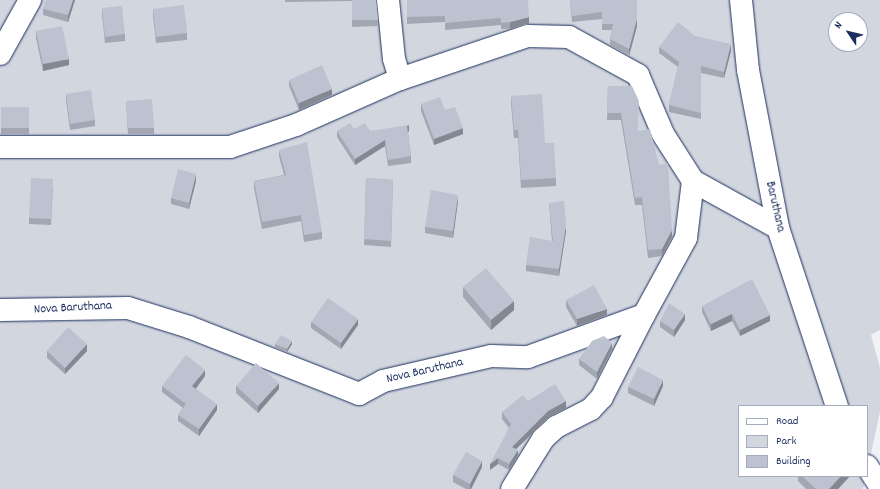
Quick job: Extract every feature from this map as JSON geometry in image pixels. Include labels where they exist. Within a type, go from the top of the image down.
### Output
[{"type":"street","points":[[0,54],[30,0]]},
{"type":"street","points":[[388,0],[394,59],[400,79]]},
{"type":"street","name":"Baruthana","points":[[741,0],[748,70],[778,228],[837,405]]},
{"type":"street","points":[[0,147],[230,147],[265,138],[400,79],[528,36],[569,37],[638,75],[663,134],[693,181],[778,228]]},
{"type":"street","points":[[512,489],[543,439],[556,427],[591,409],[602,397],[686,238],[693,181]]},
{"type":"street","name":"Nova Baruthana","points":[[0,310],[128,308],[189,327],[359,394],[383,381],[491,356],[528,357],[644,315]]},
{"type":"street","points":[[868,468],[880,486]]},
{"type":"green space","points":[[0,0],[880,0],[880,330],[871,335],[880,368],[880,412],[868,467],[868,405],[738,405],[738,477],[866,477],[863,489],[0,489]]},
{"type":"building","points":[[46,0],[73,0],[68,15],[43,9]]},
{"type":"building","points":[[352,0],[376,0],[378,20],[352,20]]},
{"type":"building","points":[[407,0],[528,0],[529,17],[501,23],[501,18],[445,23],[445,16],[407,17]]},
{"type":"building","points":[[570,0],[637,0],[637,19],[629,49],[610,39],[613,24],[602,24],[602,12],[572,16]]},
{"type":"building","points":[[184,5],[187,33],[156,37],[153,9]]},
{"type":"building","points":[[122,6],[125,34],[105,37],[102,8]]},
{"type":"building","points":[[678,22],[695,36],[731,44],[724,72],[701,66],[701,113],[669,105],[679,62],[659,47]]},
{"type":"building","points":[[62,26],[69,59],[43,64],[36,31]]},
{"type":"building","points":[[322,65],[332,89],[299,103],[289,80]]},
{"type":"building","points":[[608,86],[632,86],[639,101],[638,131],[650,129],[659,165],[668,163],[672,230],[662,249],[648,250],[642,197],[635,198],[621,113],[607,113]]},
{"type":"building","points":[[91,90],[95,120],[70,124],[66,94]]},
{"type":"building","points":[[542,94],[545,143],[554,143],[556,178],[521,180],[518,130],[514,130],[511,96]]},
{"type":"building","points":[[440,97],[445,110],[455,107],[463,128],[434,139],[421,104]]},
{"type":"building","points":[[152,99],[154,128],[128,128],[126,101]]},
{"type":"building","points":[[1,107],[29,107],[29,128],[1,128]]},
{"type":"building","points":[[350,123],[354,129],[365,123],[370,131],[409,125],[407,126],[411,156],[388,160],[385,140],[355,159],[337,131]]},
{"type":"building","points":[[307,142],[322,232],[304,235],[301,215],[262,222],[254,181],[286,175],[279,150]]},
{"type":"building","points":[[178,169],[196,174],[189,203],[171,198]]},
{"type":"building","points":[[31,178],[53,179],[51,219],[29,218]]},
{"type":"building","points":[[366,178],[393,180],[391,241],[364,239]]},
{"type":"building","points":[[431,190],[458,195],[453,231],[425,227]]},
{"type":"building","points":[[564,201],[566,225],[559,269],[526,265],[530,237],[553,241],[549,203]]},
{"type":"building","points":[[486,268],[514,301],[491,320],[463,287]]},
{"type":"building","points":[[752,279],[770,315],[740,330],[732,314],[711,324],[702,306]]},
{"type":"building","points":[[594,285],[607,309],[577,319],[566,300]]},
{"type":"building","points":[[328,298],[358,319],[341,343],[311,322]]},
{"type":"building","points":[[669,303],[685,314],[674,330],[660,321]]},
{"type":"building","points":[[68,327],[87,344],[65,368],[47,351]]},
{"type":"building","points":[[281,335],[292,341],[287,349],[275,344]]},
{"type":"building","points":[[604,336],[612,343],[597,372],[579,359],[592,341]]},
{"type":"building","points":[[186,355],[205,370],[192,386],[217,404],[199,429],[178,415],[186,404],[162,386]]},
{"type":"building","points":[[256,363],[279,383],[258,406],[236,386]]},
{"type":"building","points":[[638,367],[663,380],[654,399],[628,387]]},
{"type":"building","points":[[555,384],[566,401],[548,411],[512,447],[518,450],[509,464],[498,458],[490,464],[511,424],[502,412],[523,395],[528,401]]},
{"type":"building","points":[[466,452],[482,461],[470,484],[453,475]]},
{"type":"building","points":[[803,477],[840,477],[829,489],[816,489]]}]
